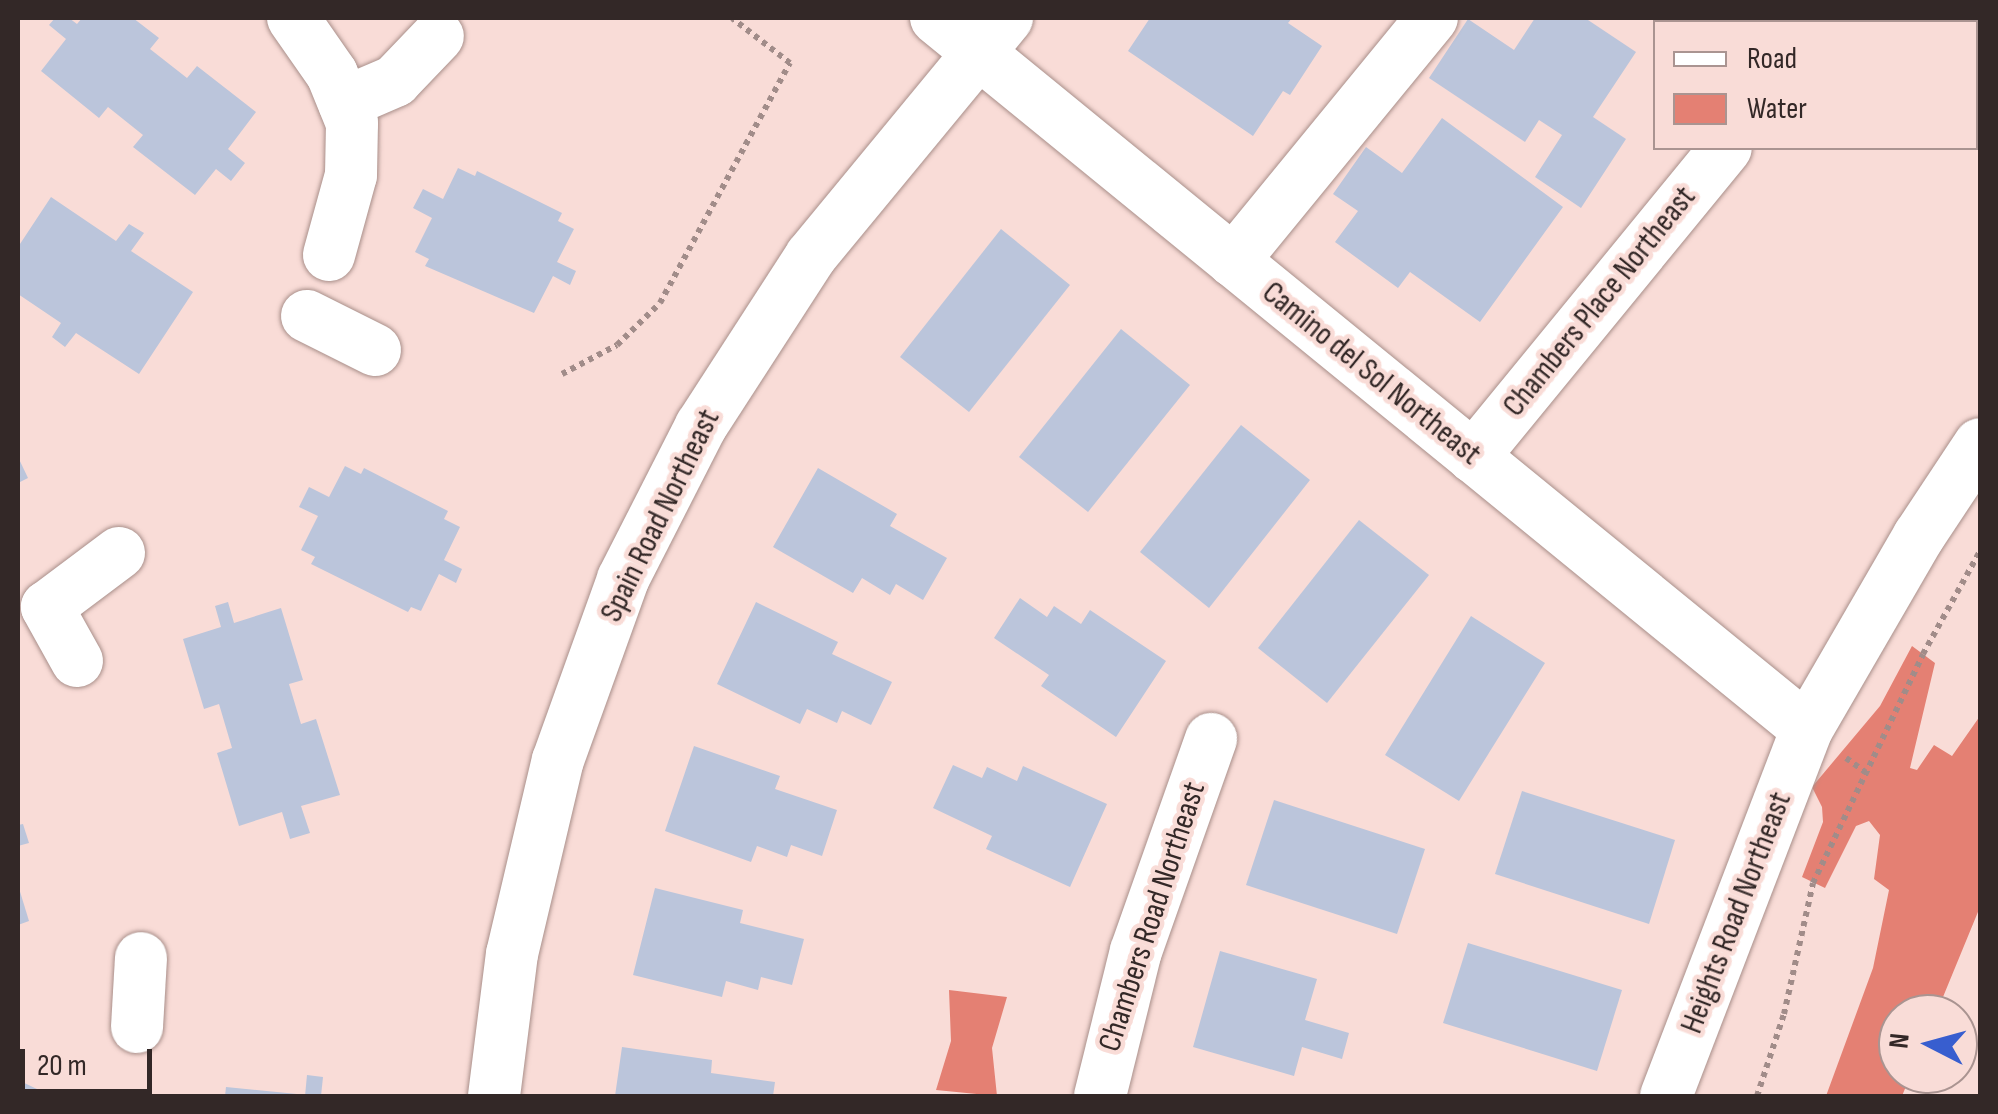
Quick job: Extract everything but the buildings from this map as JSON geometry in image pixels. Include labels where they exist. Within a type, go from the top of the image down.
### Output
[{"type":"street","points":[[293,18],[324,61],[352,123],[351,175],[330,255]]},
{"type":"street","name":"Camino del Sol Northeast","points":[[936,18],[992,35],[1233,261],[1823,742]]},
{"type":"street","points":[[1233,261],[1432,18]]},
{"type":"street","name":"Spain Road Northeast","points":[[494,1096],[512,954],[558,760],[623,579],[701,426],[812,256],[992,35]]},
{"type":"street","points":[[344,103],[395,80],[438,36]]},
{"type":"street","name":"Chambers Place Northeast","points":[[1473,457],[1724,150]]},
{"type":"street","points":[[307,316],[375,350]]},
{"type":"street","name":"Heights Road Northeast","points":[[1666,1096],[1919,536],[1980,444]]},
{"type":"street","points":[[77,661],[32,611],[119,553]]},
{"type":"street","name":"Chambers Road Northeast","points":[[1100,1096],[1136,951],[1211,740]]},
{"type":"street","points":[[137,1027],[141,958]]},
{"type":"path","points":[[562,374],[617,345],[660,303],[790,63],[732,18]]},
{"type":"path","points":[[1757,1096],[1784,1014],[1813,884],[1865,772],[1980,551]]},
{"type":"path","points":[[1823,742],[1865,772]]},
{"type":"water","points":[[1912,646],[1935,663],[1910,768],[1917,770],[1934,745],[1952,756],[1980,716],[1980,907],[1944,994],[1878,994],[1878,1094],[1902,1096],[1826,1096],[1873,968],[1889,890],[1874,879],[1880,835],[1869,821],[1856,826],[1825,888],[1802,877],[1823,822],[1822,807],[1812,787],[1880,706]]},
{"type":"water","points":[[949,990],[1007,997],[992,1048],[997,1096],[936,1090],[951,1041]]}]
